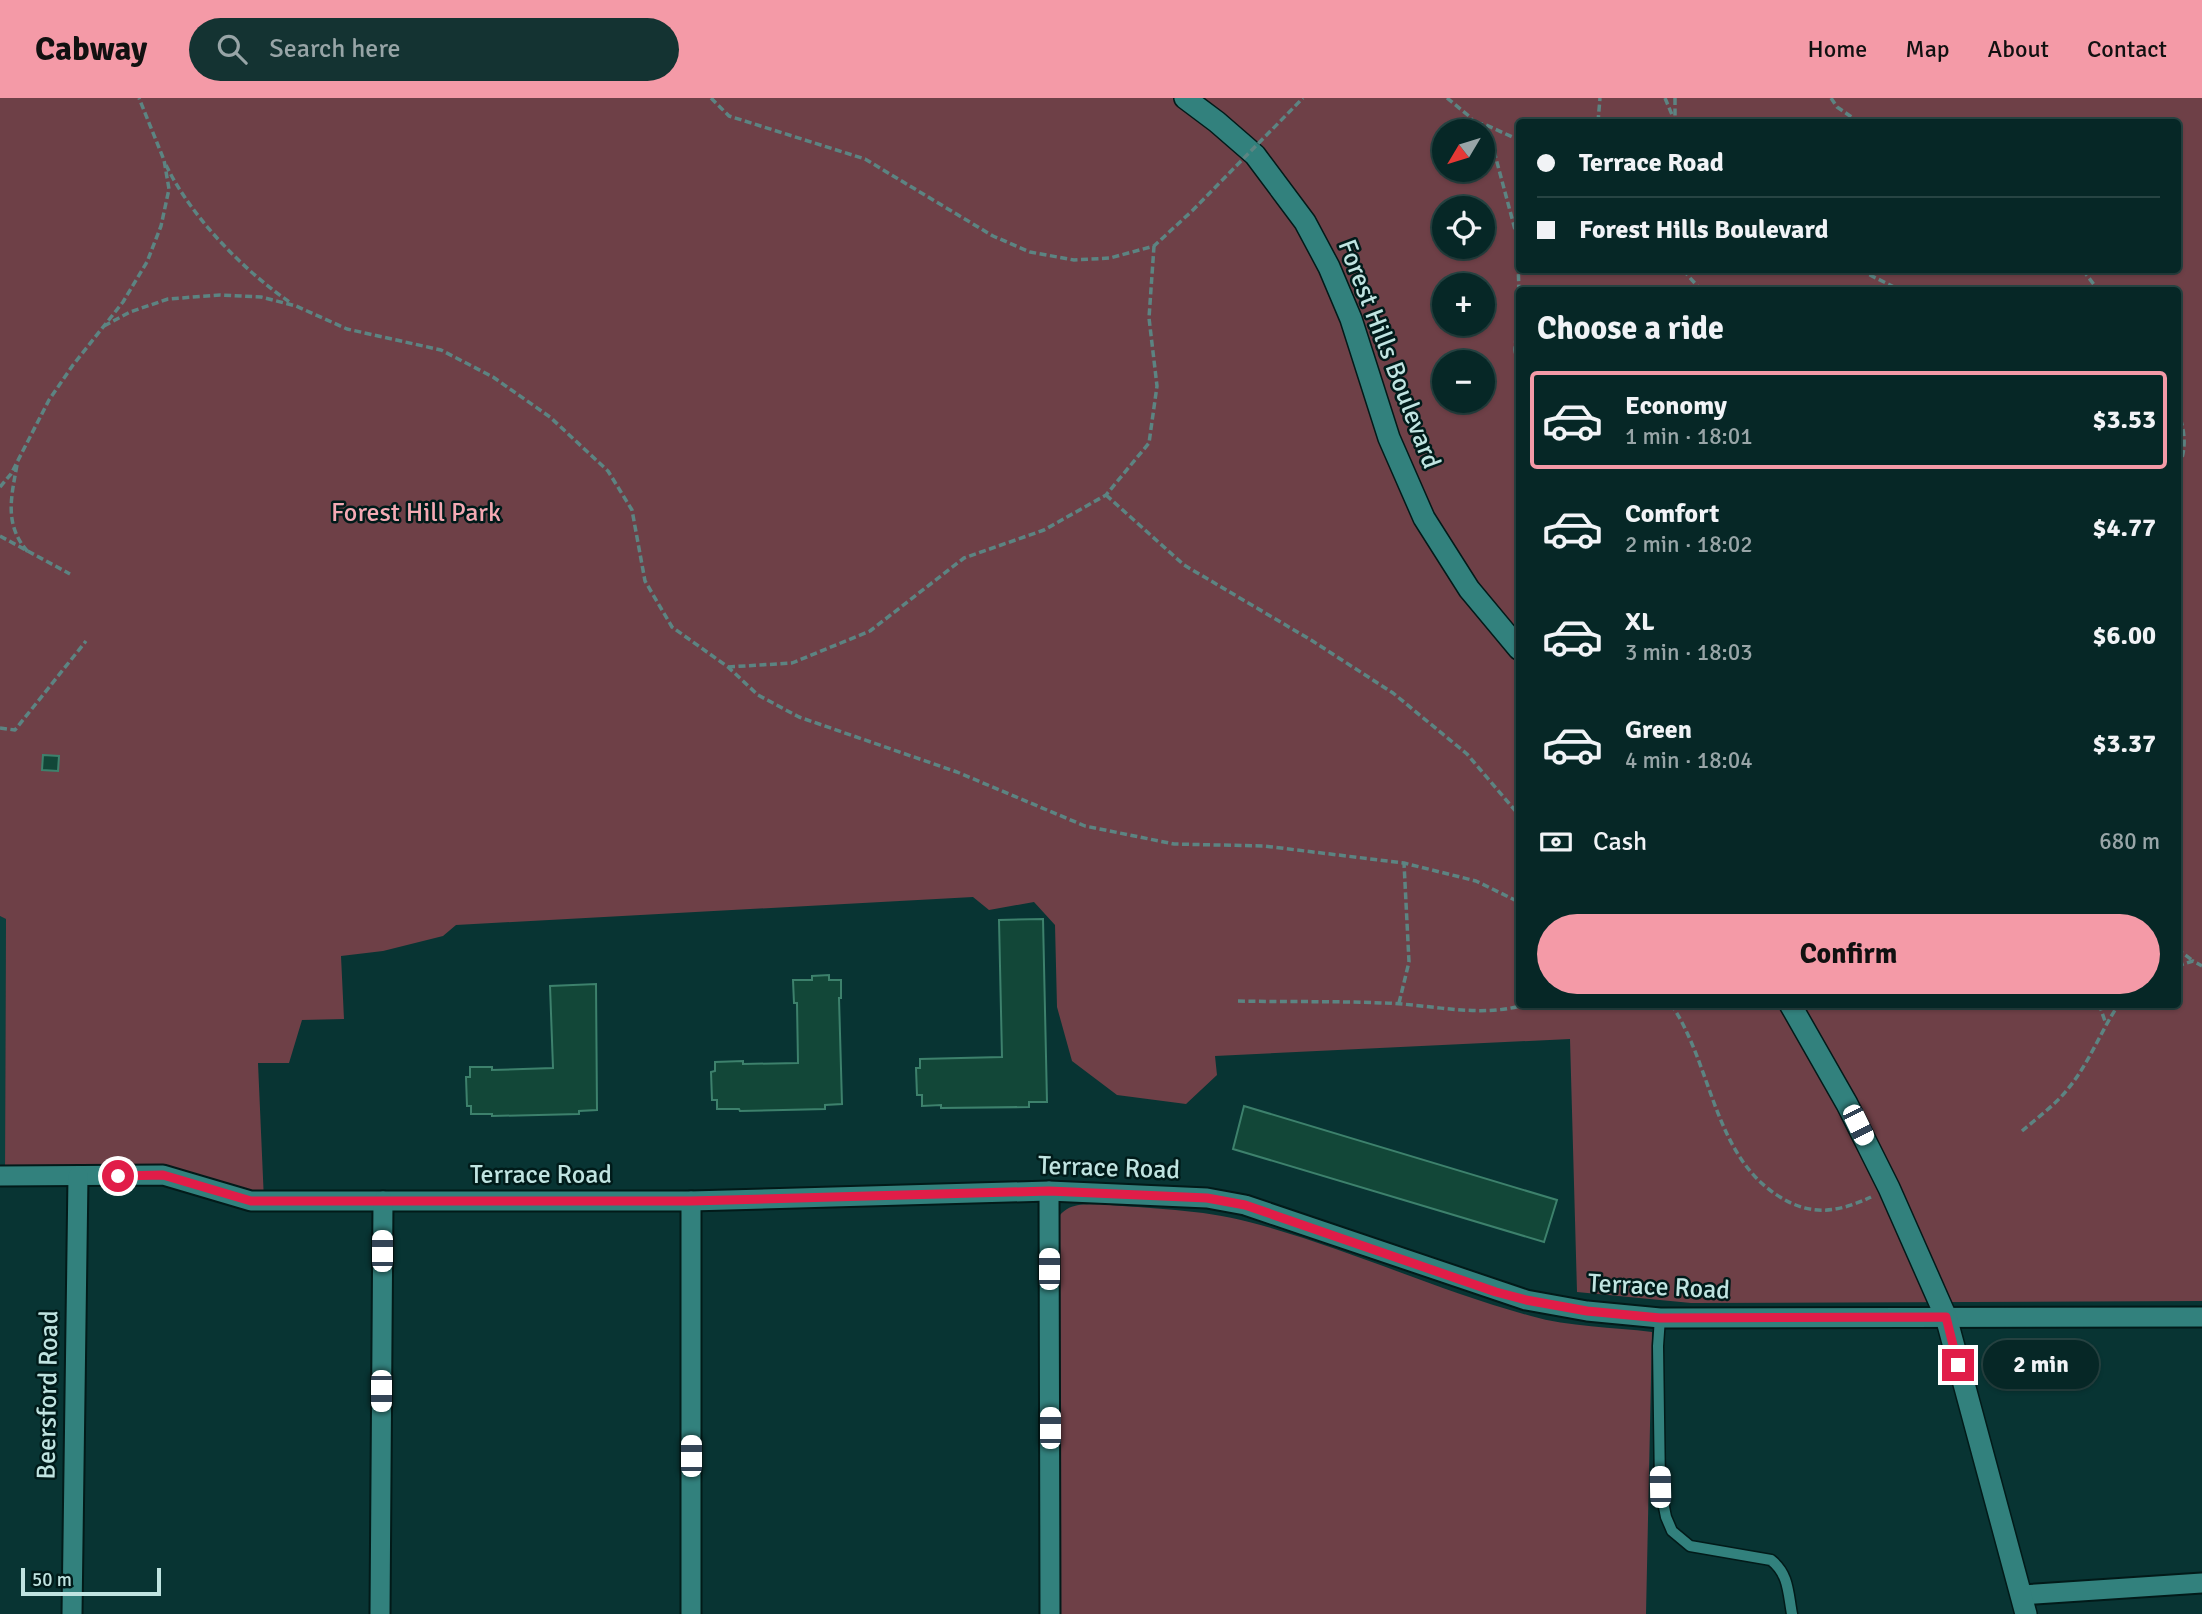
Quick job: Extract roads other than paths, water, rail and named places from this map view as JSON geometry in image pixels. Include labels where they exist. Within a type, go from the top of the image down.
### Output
[{"type":"street","name":"Forest Hills Boulevard","points":[[1185,98],[1255,156],[1305,222],[1351,319],[1389,438],[1424,518],[1469,589],[1516,645]]},
{"type":"street","points":[[1792,1008],[1847,1104],[1889,1188],[1946,1317],[2024,1605],[2202,1583]]},
{"type":"street","name":"Terrace Road","points":[[0,1176],[163,1175],[251,1201],[691,1201],[1049,1191],[1207,1198],[1245,1205],[1526,1300],[1587,1311],[1660,1318],[2202,1317]]},
{"type":"street","name":"Beersford Road","points":[[72,1614],[78,1176]]},
{"type":"street","points":[[1049,1191],[1050,1614]]},
{"type":"street","points":[[380,1614],[383,1201]]},
{"type":"street","points":[[691,1201],[691,1614]]},
{"type":"lane","points":[[1660,1318],[1660,1487],[1666,1517],[1672,1531],[1690,1545],[1772,1560],[1785,1576],[1792,1614]]},
{"type":"park label","name":"Forest Hill Park","points":[[416,513]]}]
